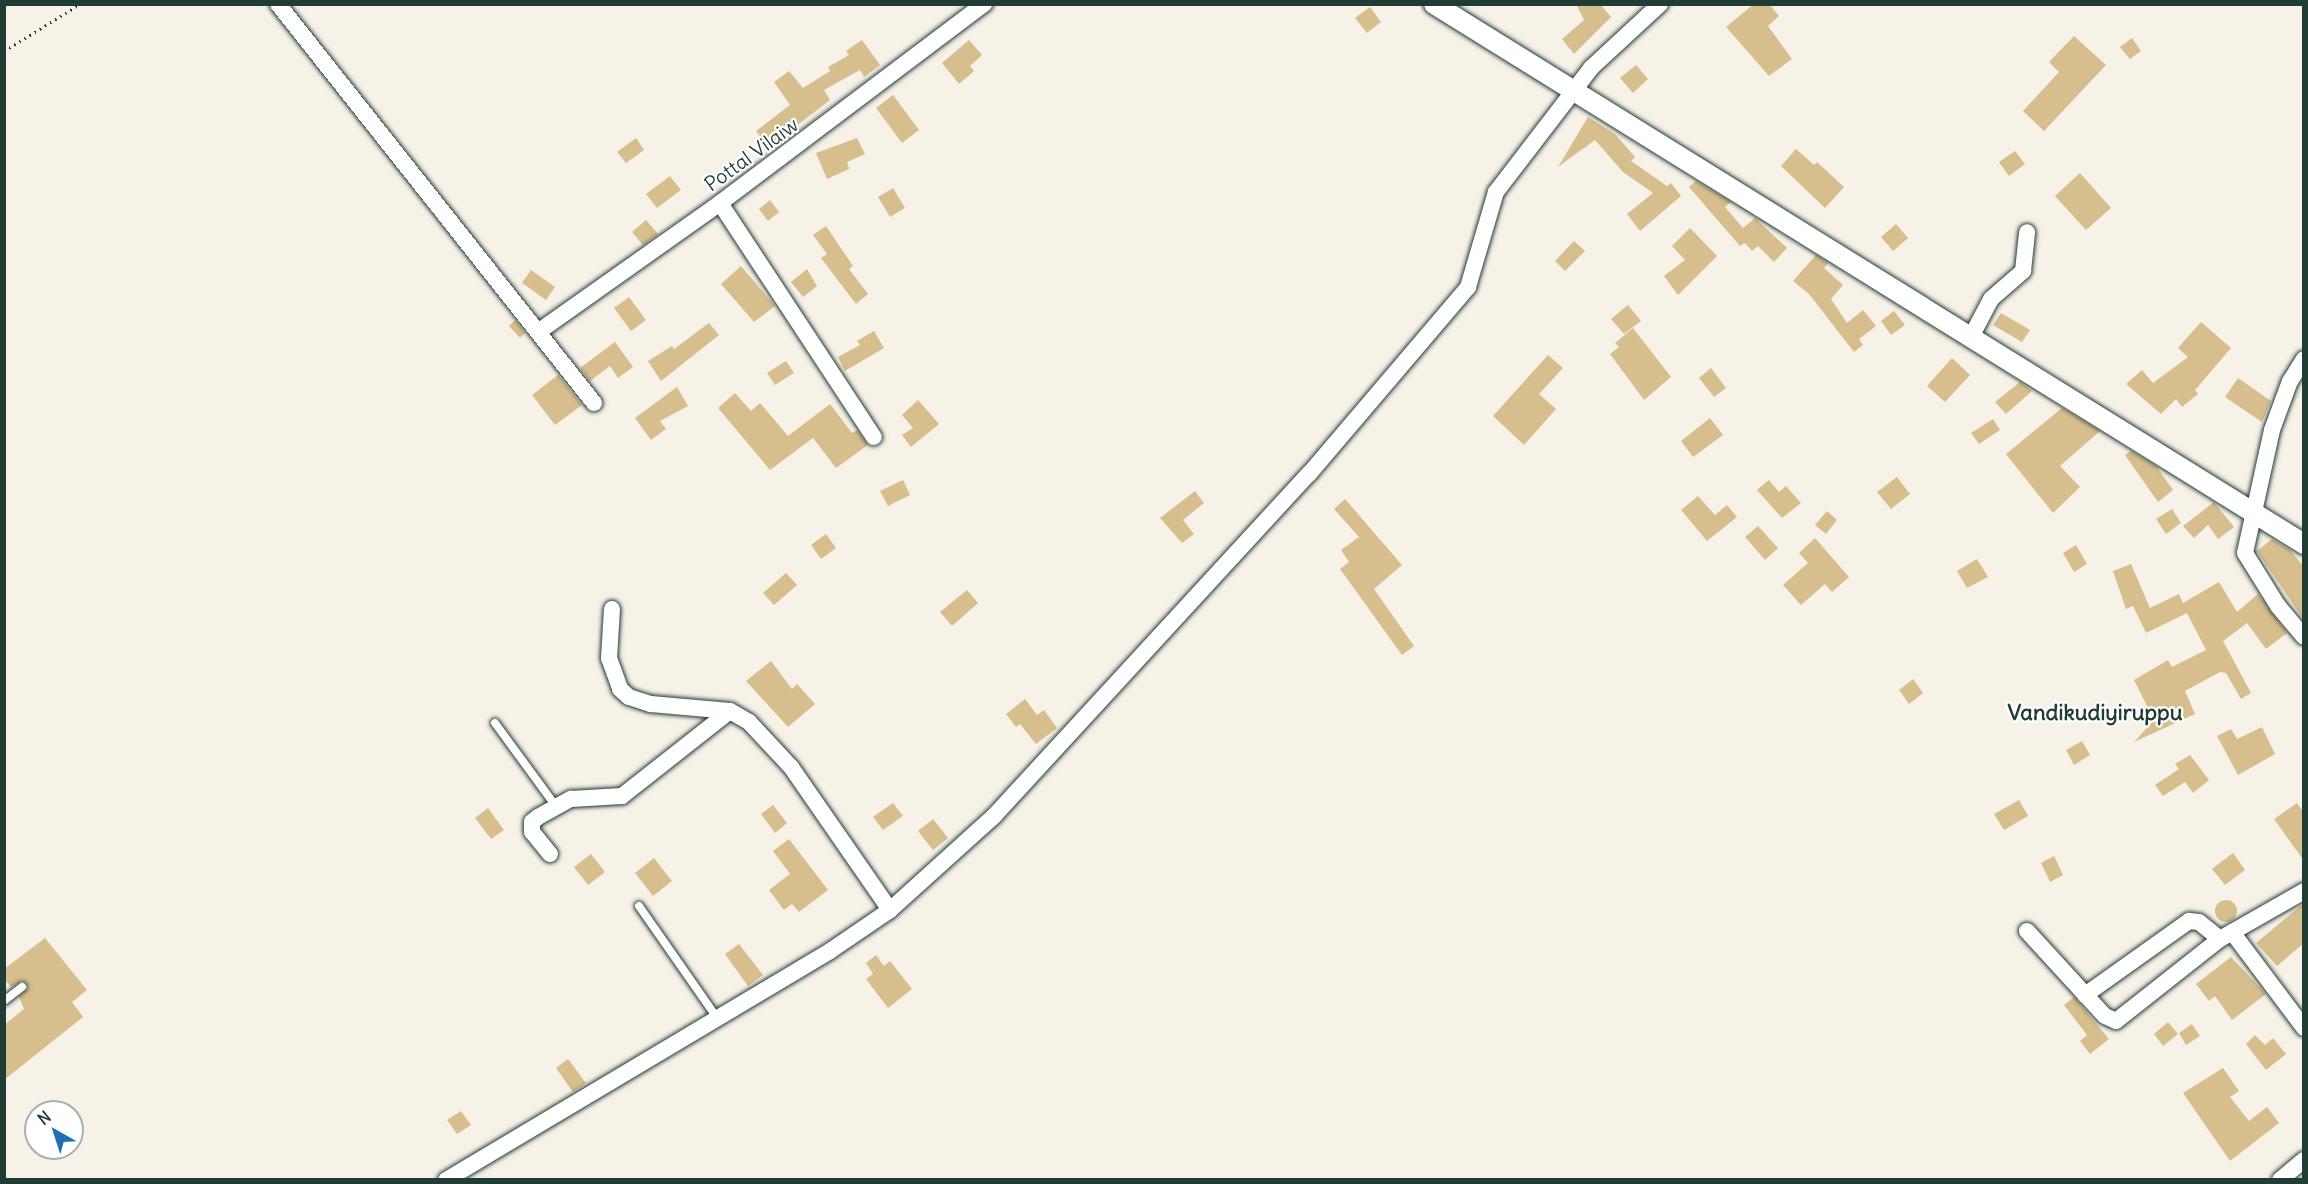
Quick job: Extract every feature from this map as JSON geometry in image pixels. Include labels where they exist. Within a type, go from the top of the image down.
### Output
[{"type":"street","points":[[278,4],[594,403]]},
{"type":"street","name":"Pottal Vilaiw","points":[[538,332],[720,203],[984,4]]},
{"type":"street","points":[[1434,4],[1973,332],[2304,544]]},
{"type":"street","points":[[446,1179],[717,1018],[890,910],[1002,807],[1309,474],[1461,296],[1468,287],[1496,192],[1574,91],[1615,44],[1660,4]]},
{"type":"street","points":[[720,203],[874,437]]},
{"type":"street","points":[[1973,332],[1991,299],[2024,271],[2027,232]]},
{"type":"street","points":[[2304,358],[2287,391],[2265,461],[2252,512],[2245,553],[2278,606],[2304,637]]},
{"type":"street","points":[[612,609],[609,658],[620,690],[651,704],[730,711],[749,722],[790,766],[890,910]]},
{"type":"street","points":[[550,854],[530,826],[555,805],[571,799],[622,796],[730,711]]},
{"type":"street","points":[[2027,931],[2085,995],[2116,1021],[2226,936],[2304,891]]},
{"type":"street","points":[[2085,995],[2189,921],[2199,922],[2226,936],[2304,1028]]},
{"type":"street","points":[[2280,1179],[2304,1160]]},
{"type":"lane","points":[[495,723],[555,805]]},
{"type":"lane","points":[[639,906],[717,1018]]},
{"type":"lane","points":[[4,1001],[22,987]]},
{"type":"path","points":[[4,51],[80,4]]},
{"type":"building","points":[[1576,4],[1600,4],[1611,17],[1574,54],[1562,39],[1584,20]]},
{"type":"building","points":[[1754,4],[1769,4],[1779,16],[1768,26],[1792,59],[1769,76],[1726,27]]},
{"type":"building","points":[[1370,7],[1381,22],[1367,33],[1355,18]]},
{"type":"building","points":[[2074,36],[2106,65],[2044,131],[2023,111],[2059,72],[2049,62]]},
{"type":"building","points":[[2132,38],[2141,51],[2130,59],[2120,47]]},
{"type":"building","points":[[862,40],[880,65],[864,77],[860,70],[824,90],[830,100],[769,147],[756,131],[790,105],[774,82],[789,71],[803,88],[830,71],[828,67],[849,55],[846,51]]},
{"type":"building","points":[[969,40],[982,55],[970,66],[974,71],[959,84],[942,63]]},
{"type":"building","points":[[1636,65],[1648,79],[1633,93],[1620,78]]},
{"type":"building","points":[[893,95],[919,130],[902,143],[876,108]]},
{"type":"building","points":[[1588,117],[1615,134],[1635,157],[1631,161],[1667,186],[1671,183],[1681,196],[1640,231],[1627,214],[1653,193],[1623,172],[1595,140],[1558,167]]},
{"type":"building","points":[[636,138],[644,150],[626,163],[617,152]]},
{"type":"building","points":[[857,138],[865,154],[847,162],[849,169],[827,179],[816,153]]},
{"type":"building","points":[[1796,149],[1814,165],[1817,162],[1844,187],[1825,208],[1781,166]]},
{"type":"building","points":[[2015,151],[2025,164],[2009,176],[1999,162]]},
{"type":"building","points":[[2080,173],[2111,208],[2086,230],[2055,196]]},
{"type":"building","points":[[670,176],[681,190],[657,208],[646,194]]},
{"type":"building","points":[[1696,181],[1731,202],[1725,207],[1743,228],[1755,218],[1787,248],[1774,262],[1758,246],[1752,251],[1745,243],[1740,246],[1689,187]]},
{"type":"building","points":[[893,188],[905,208],[890,217],[878,197]]},
{"type":"building","points":[[770,200],[779,212],[768,221],[759,209]]},
{"type":"building","points":[[646,220],[658,234],[643,245],[632,232]]},
{"type":"building","points":[[1896,224],[1908,238],[1893,251],[1881,237]]},
{"type":"building","points":[[826,226],[853,266],[849,269],[868,294],[856,304],[821,258],[827,254],[813,235]]},
{"type":"building","points":[[1690,228],[1717,256],[1678,295],[1664,276],[1685,260],[1672,246]]},
{"type":"building","points":[[1574,241],[1585,251],[1565,271],[1555,261]]},
{"type":"building","points":[[1816,255],[1828,263],[1824,268],[1843,285],[1831,299],[1847,323],[1863,310],[1876,326],[1859,339],[1863,345],[1854,352],[1809,294],[1793,281]]},
{"type":"building","points":[[741,266],[775,306],[754,322],[721,284]]},
{"type":"building","points":[[807,269],[817,286],[803,297],[791,282]]},
{"type":"building","points":[[531,270],[555,287],[546,300],[522,283]]},
{"type":"building","points":[[629,297],[646,320],[631,331],[614,308]]},
{"type":"building","points":[[1628,305],[1641,321],[1624,334],[1611,319]]},
{"type":"building","points":[[1894,311],[1905,325],[1891,335],[1881,321]]},
{"type":"building","points":[[2001,313],[2030,330],[2022,342],[1993,325]]},
{"type":"building","points":[[515,320],[525,333],[520,338],[509,326]]},
{"type":"building","points":[[2201,322],[2231,348],[2195,390],[2198,394],[2182,407],[2176,399],[2161,414],[2126,384],[2142,370],[2153,383],[2188,357],[2178,348]]},
{"type":"building","points":[[709,323],[719,335],[661,381],[648,361],[672,346],[674,349]]},
{"type":"building","points":[[1633,328],[1671,377],[1644,400],[1610,354],[1619,347],[1615,343]]},
{"type":"building","points":[[874,331],[884,348],[845,371],[838,357],[860,345],[857,341]]},
{"type":"building","points":[[615,342],[633,367],[618,378],[610,366],[590,381],[580,368]]},
{"type":"building","points":[[1548,355],[1563,368],[1539,394],[1556,409],[1524,445],[1493,416]]},
{"type":"building","points":[[1952,358],[1970,375],[1945,402],[1927,386]]},
{"type":"building","points":[[786,361],[794,373],[775,385],[767,373]]},
{"type":"building","points":[[1711,368],[1726,388],[1714,397],[1699,378]]},
{"type":"building","points":[[558,375],[582,405],[555,425],[532,395]]},
{"type":"building","points":[[2238,378],[2271,401],[2262,422],[2225,397]]},
{"type":"building","points":[[2020,382],[2032,391],[2006,414],[1995,402]]},
{"type":"building","points":[[677,387],[688,406],[660,421],[666,429],[651,440],[635,418]]},
{"type":"building","points":[[735,393],[751,411],[760,403],[788,436],[830,404],[852,433],[857,430],[868,445],[836,468],[813,438],[770,470],[718,408]]},
{"type":"building","points":[[918,400],[939,424],[911,447],[902,435],[913,428],[902,415]]},
{"type":"building","points":[[2062,408],[2100,431],[2060,466],[2080,487],[2053,513],[2006,454]]},
{"type":"building","points":[[1710,418],[1723,435],[1693,457],[1681,441]]},
{"type":"building","points":[[1993,419],[2000,430],[1979,444],[1971,433]]},
{"type":"building","points":[[2131,451],[2156,466],[2173,490],[2158,502],[2125,455]]},
{"type":"building","points":[[1897,477],[1910,494],[1891,509],[1877,492]]},
{"type":"building","points":[[903,480],[910,495],[888,506],[880,491]]},
{"type":"building","points":[[1769,480],[1779,492],[1786,486],[1801,503],[1782,518],[1757,490]]},
{"type":"building","points":[[1195,491],[1204,503],[1183,520],[1194,534],[1182,543],[1160,518]]},
{"type":"building","points":[[1698,496],[1715,515],[1727,505],[1737,517],[1707,541],[1681,510]]},
{"type":"building","points":[[1345,499],[1402,565],[1374,589],[1414,646],[1402,655],[1340,569],[1349,562],[1341,550],[1359,537],[1334,509]]},
{"type":"building","points":[[2214,502],[2234,527],[2218,539],[2208,525],[2194,538],[2183,526]]},
{"type":"building","points":[[2172,509],[2181,523],[2166,534],[2156,519]]},
{"type":"building","points":[[1827,511],[1837,520],[1826,534],[1815,525]]},
{"type":"building","points":[[1758,526],[1778,548],[1765,560],[1745,537]]},
{"type":"building","points":[[826,534],[836,548],[821,559],[811,545]]},
{"type":"building","points":[[1815,538],[1849,577],[1832,592],[1825,584],[1801,605],[1783,585],[1808,563],[1799,553]]},
{"type":"building","points":[[2272,539],[2290,550],[2304,567],[2304,620],[2257,551]]},
{"type":"building","points":[[2076,545],[2087,564],[2074,572],[2063,553]]},
{"type":"building","points":[[1977,559],[1988,577],[1967,588],[1957,571]]},
{"type":"building","points":[[2131,564],[2150,608],[2179,594],[2183,603],[2219,582],[2237,612],[2258,594],[2287,633],[2266,649],[2247,623],[2223,641],[2251,693],[2241,699],[2226,673],[2220,672],[2185,691],[2195,714],[2134,742],[2154,720],[2134,680],[2168,660],[2172,667],[2206,650],[2187,613],[2146,633],[2133,606],[2126,609],[2113,571]]},
{"type":"building","points":[[786,573],[797,585],[774,605],[763,593]]},
{"type":"building","points":[[967,590],[978,603],[952,626],[940,612]]},
{"type":"building","points":[[771,661],[792,689],[797,684],[815,704],[788,727],[746,681]]},
{"type":"building","points":[[1913,679],[1923,693],[1909,704],[1899,690]]},
{"type":"building","points":[[1025,699],[1037,715],[1044,710],[1057,728],[1036,744],[1020,724],[1016,727],[1006,714]]},
{"type":"building","points":[[2262,727],[2275,754],[2238,775],[2217,736],[2231,729],[2237,739]]},
{"type":"building","points":[[2082,741],[2090,755],[2074,765],[2066,750]]},
{"type":"building","points":[[2190,755],[2209,780],[2193,793],[2185,782],[2163,796],[2155,785],[2179,769],[2175,764]]},
{"type":"building","points":[[2019,800],[2028,816],[2004,830],[1994,814]]},
{"type":"building","points":[[893,803],[903,816],[883,830],[873,817]]},
{"type":"building","points":[[2297,803],[2304,813],[2304,861],[2274,819]]},
{"type":"building","points":[[773,805],[787,823],[775,833],[761,814]]},
{"type":"building","points":[[488,808],[504,830],[491,839],[475,818]]},
{"type":"building","points":[[933,819],[948,838],[933,850],[918,831]]},
{"type":"building","points":[[789,839],[828,890],[799,912],[792,904],[784,910],[769,890],[790,874],[773,851]]},
{"type":"building","points":[[2233,853],[2245,870],[2225,885],[2212,869]]},
{"type":"building","points":[[591,854],[605,872],[588,885],[574,867]]},
{"type":"building","points":[[2054,856],[2063,875],[2050,882],[2041,863]]},
{"type":"building","points":[[654,858],[672,881],[653,896],[635,873]]},
{"type":"building","points":[[2226,900],[2236,907],[2237,911],[2230,921],[2226,922],[2216,915],[2215,911],[2222,901]]},
{"type":"building","points":[[2304,903],[2304,943],[2277,966],[2256,943]]},
{"type":"building","points":[[45,938],[87,990],[72,1002],[83,1017],[4,1080],[4,1025],[24,1009],[19,997],[28,987],[22,981],[11,987],[4,979],[4,969]]},
{"type":"building","points":[[739,944],[763,975],[748,986],[725,954]]},
{"type":"building","points":[[876,955],[884,966],[890,961],[912,989],[888,1008],[866,979],[873,974],[866,963]]},
{"type":"building","points":[[2231,957],[2266,994],[2232,1020],[2215,996],[2209,1001],[2196,984]]},
{"type":"building","points":[[2074,997],[2109,1039],[2090,1054],[2080,1041],[2087,1035],[2064,1005]]},
{"type":"building","points":[[2168,1022],[2178,1034],[2163,1046],[2154,1034]]},
{"type":"building","points":[[2192,1024],[2200,1036],[2186,1045],[2179,1033]]},
{"type":"building","points":[[2255,1035],[2265,1045],[2273,1038],[2286,1054],[2266,1070],[2246,1044]]},
{"type":"building","points":[[568,1059],[586,1083],[573,1092],[556,1068]]},
{"type":"building","points":[[2223,1068],[2239,1091],[2230,1097],[2249,1121],[2267,1107],[2279,1123],[2230,1161],[2183,1093]]},
{"type":"building","points":[[461,1111],[471,1125],[457,1134],[447,1120]]},
{"type":"district","name":"Vandikudiyiruppu","points":[[2095,713]]}]
